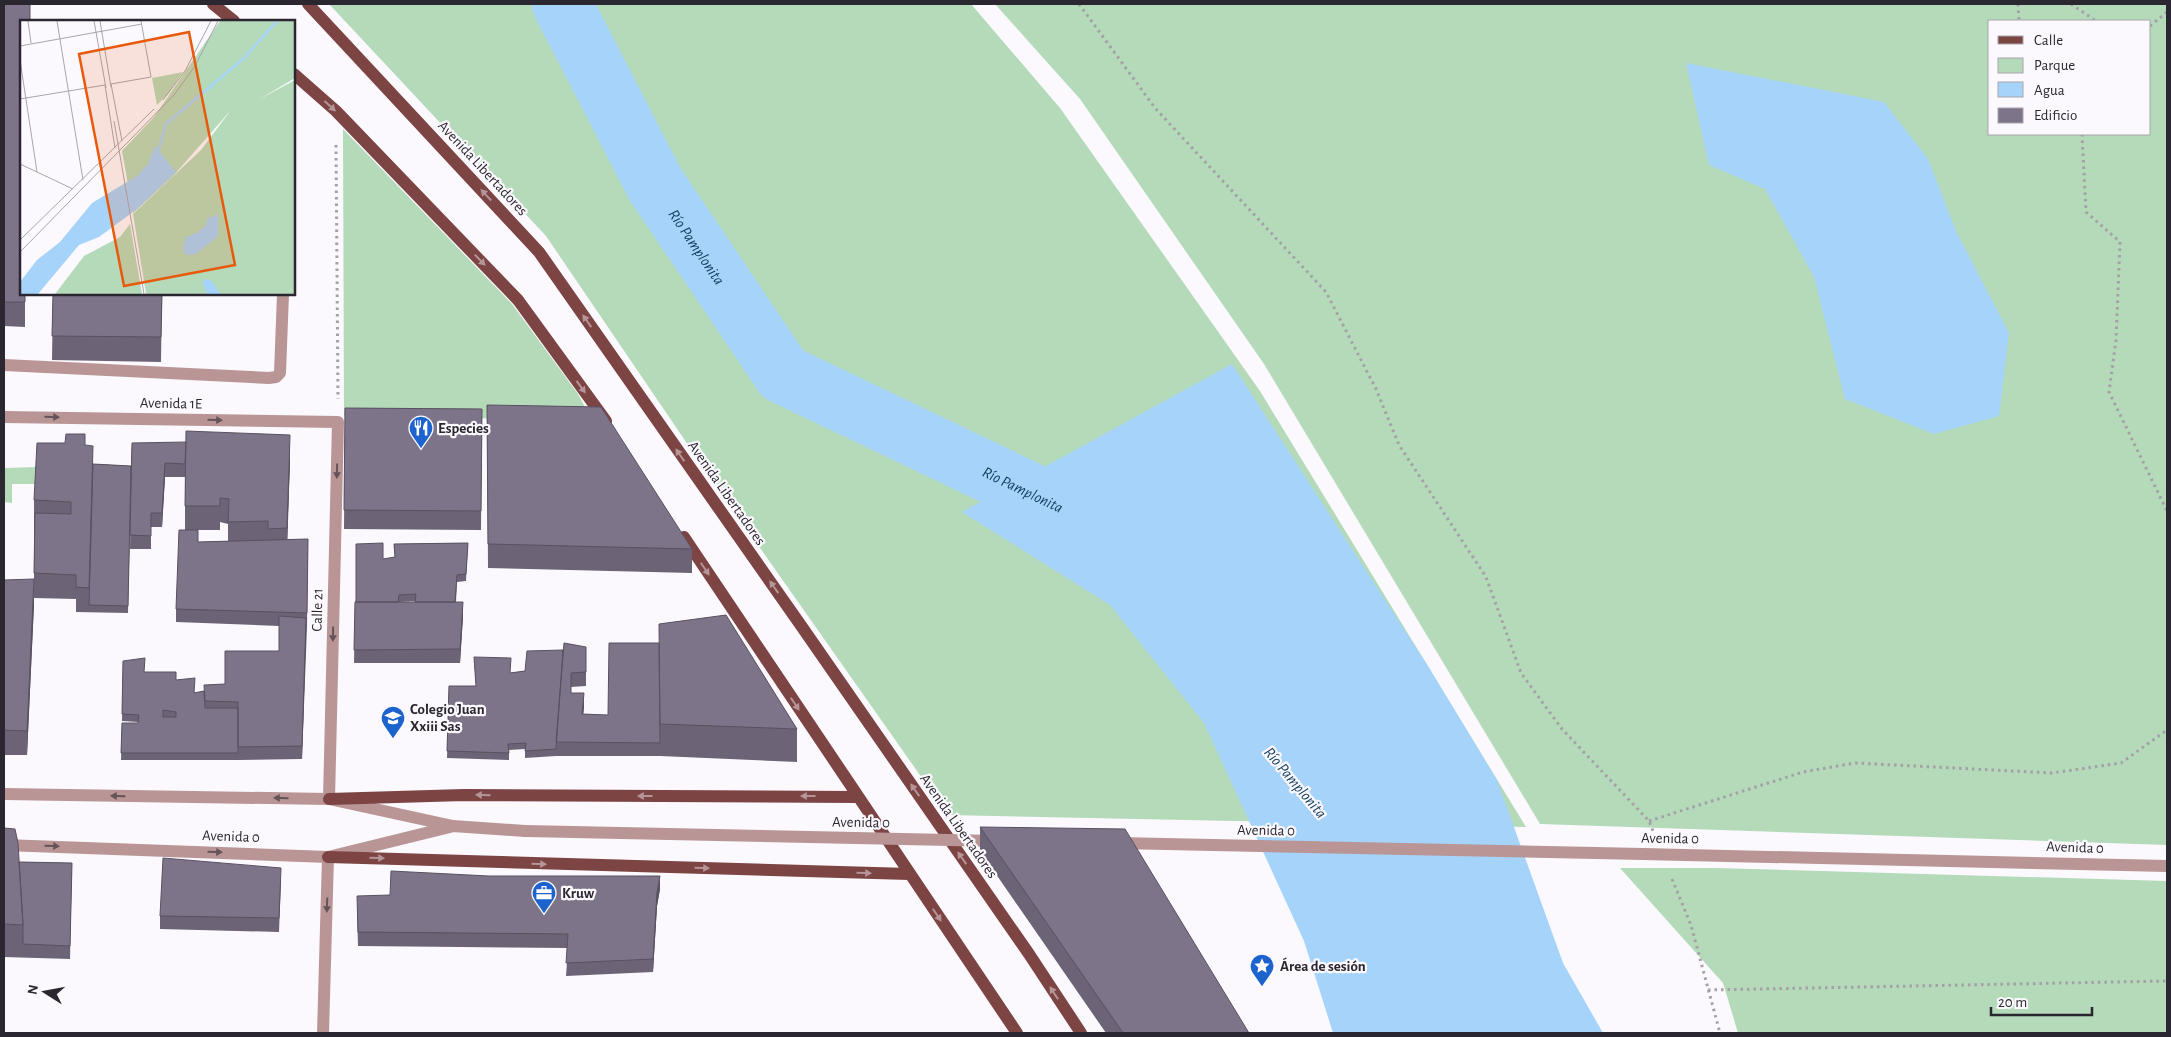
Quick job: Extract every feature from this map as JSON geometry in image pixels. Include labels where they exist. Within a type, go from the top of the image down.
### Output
[{"type":"main road","points":[[213,4],[233,20]]},
{"type":"main road","name":"Avenida Libertadores","points":[[308,4],[539,252],[813,643],[1081,1033]]},
{"type":"main road","points":[[295,75],[336,111],[518,300],[616,435]]},
{"type":"main road","points":[[676,525],[909,874],[1018,1033]]},
{"type":"main road","points":[[330,799],[464,795],[857,796]]},
{"type":"main road","points":[[328,856],[909,874]]},
{"type":"street","points":[[4,365],[88,362],[269,378],[276,377],[280,373],[283,295]]},
{"type":"street","name":"Avenida 1E","points":[[4,417],[338,422]]},
{"type":"street","name":"Calle 21","points":[[330,799],[338,422]]},
{"type":"street","name":"Avenida 0","points":[[4,794],[330,799],[453,826],[525,831],[1004,841]]},
{"type":"street","name":"Avenida 0","points":[[4,845],[328,856],[453,826]]},
{"type":"street","name":"Avenida 0","points":[[1104,843],[2167,866]]},
{"type":"street","points":[[323,1033],[328,856]]},
{"type":"path","points":[[1079,4],[1155,108],[1326,292],[1376,389],[1399,445],[1486,577],[1521,673],[1562,729],[1649,821],[1690,925],[1720,1033]]},
{"type":"path","points":[[2018,4],[2019,20]]},
{"type":"path","points":[[2071,4],[2095,20]]},
{"type":"path","points":[[2151,25],[2167,12]]},
{"type":"path","points":[[336,111],[338,422]]},
{"type":"path","points":[[2082,135],[2086,212],[2120,242],[2116,340],[2109,392],[2167,511]]},
{"type":"path","points":[[1649,821],[1803,772],[1855,763],[2052,773],[2121,763],[2167,730]]},
{"type":"path","points":[[1708,990],[2167,980]]},
{"type":"green space","points":[[329,4],[971,4],[1060,108],[1260,391],[1526,827],[948,815],[701,464],[546,236]]},
{"type":"green space","points":[[995,4],[2167,4],[2167,845],[1540,824],[1264,364],[1080,99]]},
{"type":"green space","points":[[343,129],[512,304],[578,394],[592,420],[344,416]]},
{"type":"green space","points":[[37,467],[36,484],[12,484],[12,503],[4,502],[4,468]]},
{"type":"green space","points":[[1620,868],[1716,868],[2167,881],[2167,1033],[1738,1033],[1723,983]]},
{"type":"water","points":[[1686,63],[1884,102],[1928,159],[1956,231],[2009,333],[1999,416],[1934,434],[1845,399],[1814,277],[1765,189],[1709,165]]},
{"type":"water","points":[[1232,364],[1428,666],[1497,780],[1563,963],[1603,1033],[1333,1033],[1304,941],[1204,723],[1110,605],[962,512]]},
{"type":"building","points":[[4,4],[30,4],[30,20],[20,20],[20,295],[25,295],[25,302],[4,302]]},
{"type":"building","points":[[53,295],[162,295],[161,337],[52,336]]},
{"type":"building","points":[[487,405],[601,407],[692,549],[488,544]]},
{"type":"building","points":[[345,408],[482,409],[481,511],[344,510]]},
{"type":"building","points":[[186,431],[290,435],[287,528],[268,529],[268,521],[228,522],[229,499],[220,498],[220,506],[185,506]]},
{"type":"building","points":[[66,434],[85,434],[85,445],[93,446],[89,588],[76,587],[76,575],[34,573],[35,513],[71,514],[71,502],[34,500],[37,443],[65,443]]},
{"type":"building","points":[[186,442],[185,464],[165,463],[162,513],[151,513],[151,536],[130,535],[132,443]]},
{"type":"building","points":[[93,464],[131,466],[128,606],[89,605]]},
{"type":"building","points":[[179,530],[198,530],[198,542],[308,539],[307,613],[176,609]]},
{"type":"building","points":[[383,543],[383,559],[395,557],[394,544],[468,543],[466,574],[457,575],[455,602],[415,602],[416,594],[399,595],[398,602],[356,602],[356,544]]},
{"type":"building","points":[[34,579],[27,731],[4,730],[4,580]]},
{"type":"building","points":[[355,602],[463,602],[460,649],[354,650]]},
{"type":"building","points":[[726,615],[797,729],[660,724],[659,624]]},
{"type":"building","points":[[279,616],[306,618],[302,746],[238,747],[238,702],[205,701],[204,685],[225,684],[225,651],[279,651]]},
{"type":"building","points":[[564,643],[586,647],[586,672],[571,673],[571,693],[584,693],[582,714],[608,715],[609,643],[659,643],[660,743],[556,742]]},
{"type":"building","points":[[563,650],[556,749],[525,751],[526,743],[508,744],[509,753],[447,751],[449,686],[476,686],[474,657],[511,658],[510,673],[525,671],[527,651]]},
{"type":"building","points":[[145,658],[144,672],[176,672],[176,680],[195,678],[194,693],[204,691],[205,708],[238,708],[238,753],[121,753],[122,723],[138,723],[139,715],[122,714],[123,661]],"holes":[[[163,710],[176,712],[176,717],[163,717]]]},
{"type":"building","points":[[980,827],[1125,829],[1249,1033],[1123,1033]]},
{"type":"building","points":[[4,828],[15,829],[18,843],[23,925],[4,924]]},
{"type":"building","points":[[163,858],[281,868],[279,918],[160,916]]},
{"type":"building","points":[[19,862],[72,863],[70,946],[23,944]]},
{"type":"building","points":[[391,871],[489,876],[660,876],[657,892],[653,959],[566,963],[568,934],[358,932],[357,896],[390,895]]},
{"type":"waterway","name":"Río Pamplonita","points":[[562,4],[655,184],[783,374],[1071,512],[1082,526]]},
{"type":"place","name":"Especies","points":[[421,449]]},
{"type":"place","name":"Colegio Juan Xxiii Sas","points":[[393,739]]},
{"type":"place","name":"Kruw","points":[[544,914]]},
{"type":"place","name":"Área de sesión","points":[[1262,987]]}]
